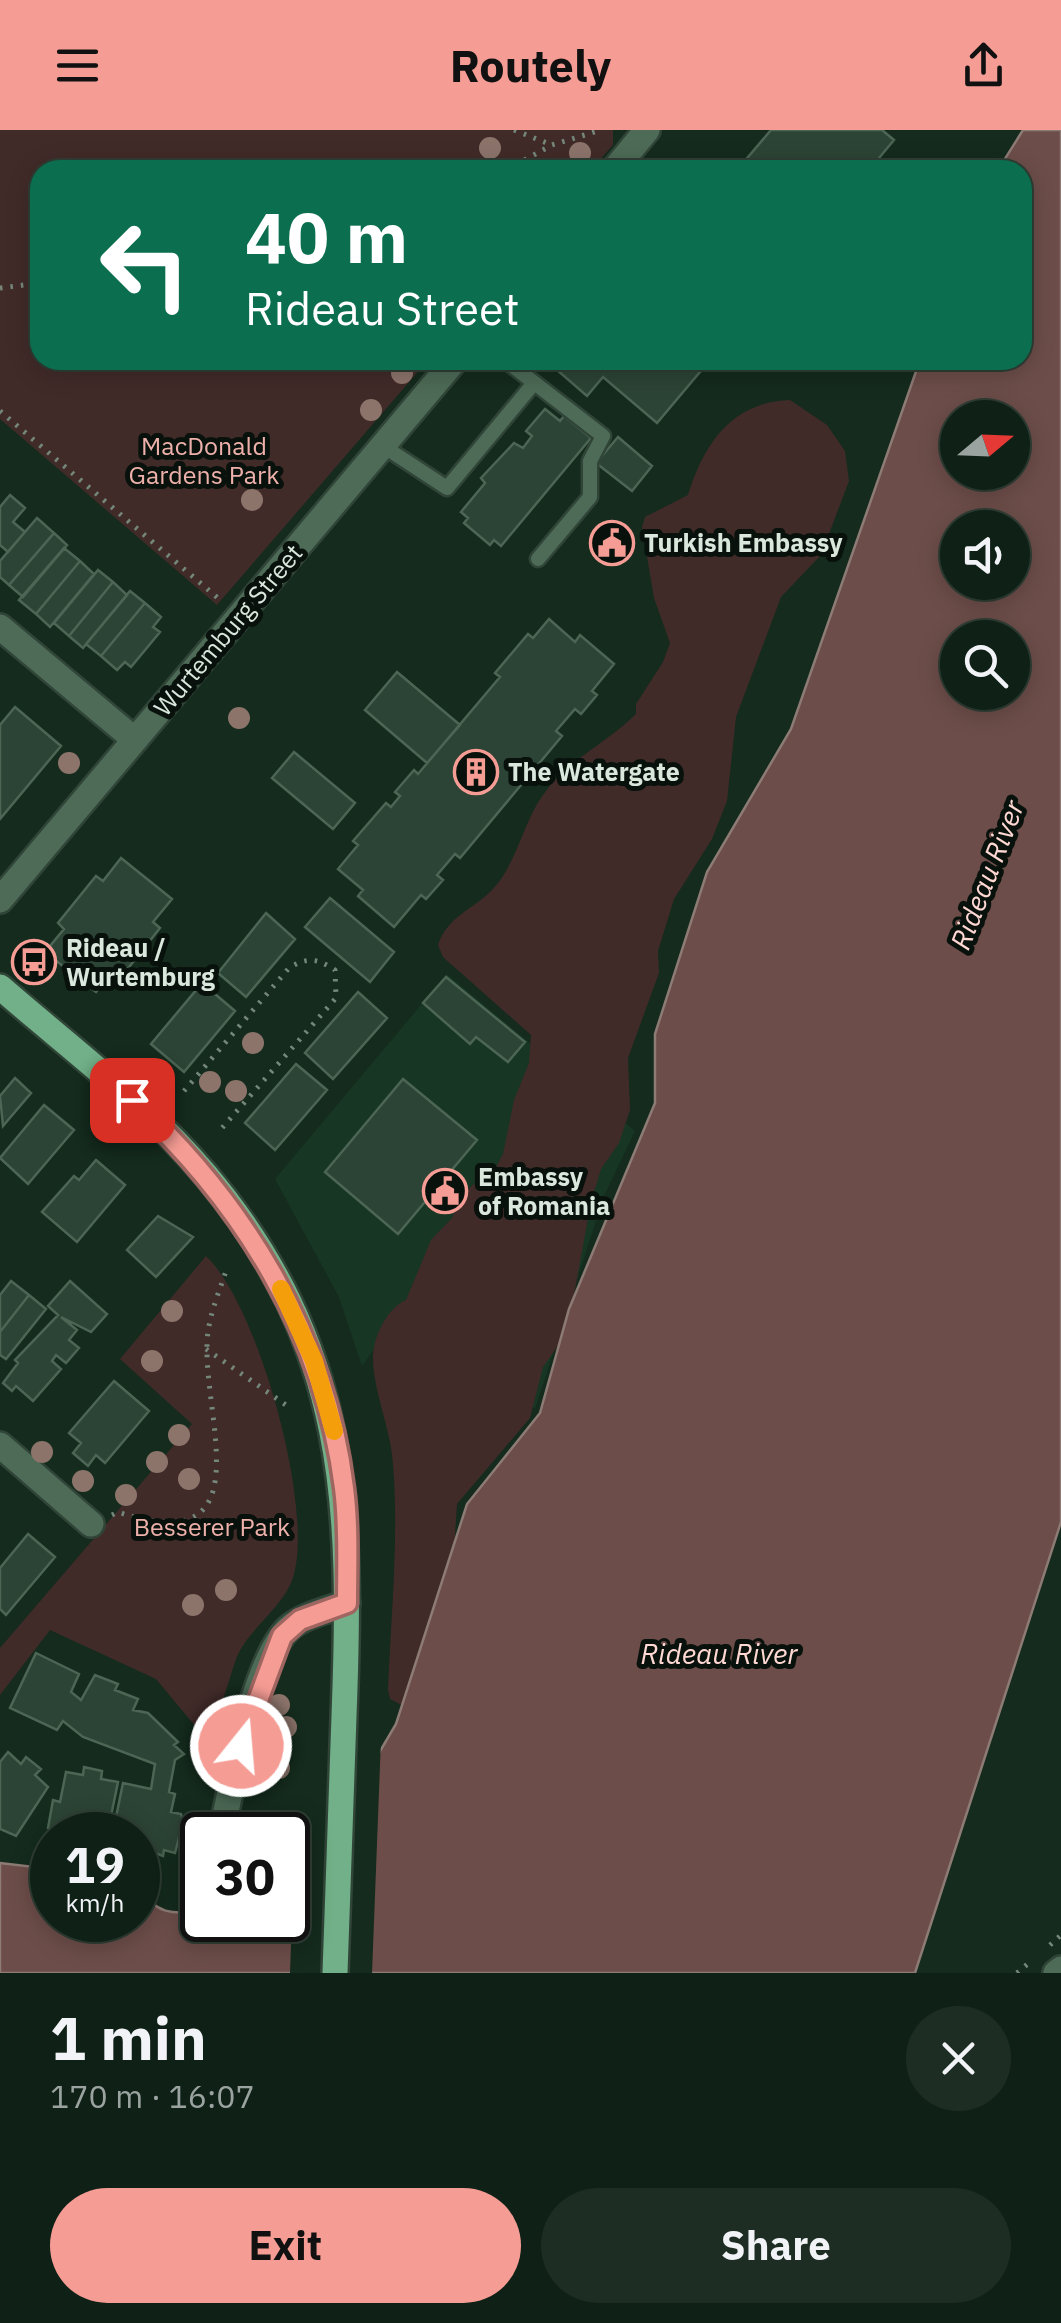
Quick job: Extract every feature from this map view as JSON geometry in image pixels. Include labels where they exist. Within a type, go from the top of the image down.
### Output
[{"type":"main road","points":[[0,987],[171,1137],[222,1196],[258,1249],[304,1339],[328,1408],[344,1490],[347,1603],[335,1973]]},
{"type":"street","points":[[622,160],[647,130]]},
{"type":"street","name":"Wurtemburg Street","points":[[0,900],[447,370]]},
{"type":"street","points":[[0,627],[135,740]]},
{"type":"street","points":[[0,1445],[91,1524]]},
{"type":"street","points":[[226,1812],[248,1719],[282,1636],[300,1620],[347,1603]]},
{"type":"lane","points":[[518,370],[602,436],[590,461],[590,497],[538,559]]},
{"type":"lane","points":[[382,446],[447,488],[534,383]]},
{"type":"path","points":[[514,130],[552,145]]},
{"type":"path","points":[[524,160],[552,145],[601,130]]},
{"type":"path","points":[[0,288],[30,284]]},
{"type":"path","points":[[0,411],[240,617]]},
{"type":"path","points":[[184,1091],[289,968],[302,960],[317,959],[335,970],[336,998],[222,1128]]},
{"type":"path","points":[[91,1524],[118,1512],[154,1524],[174,1524],[201,1511],[213,1492],[220,1464],[206,1349],[208,1328],[226,1271]]},
{"type":"path","points":[[206,1349],[286,1406]]},
{"type":"shaded area","name":"Embassy of Romania","points":[[447,974],[635,1131],[604,1196],[535,1409],[414,1294],[362,1366],[339,1297],[275,1179]]},
{"type":"green space","name":"MacDonald Gardens Park","points":[[0,130],[613,130],[613,145],[600,160],[30,160],[30,370],[419,370],[217,605],[0,419]]},
{"type":"green space","points":[[790,400],[827,425],[845,451],[849,481],[821,555],[781,597],[736,717],[727,801],[712,839],[674,899],[658,951],[659,973],[628,1058],[630,1110],[619,1143],[601,1169],[591,1202],[567,1333],[543,1367],[530,1418],[457,1504],[453,1566],[407,1708],[390,1699],[388,1690],[395,1492],[392,1451],[376,1383],[374,1350],[387,1316],[406,1300],[431,1240],[452,1218],[464,1192],[496,1167],[503,1154],[514,1100],[529,1063],[531,1035],[443,957],[438,945],[447,927],[500,881],[536,806],[553,782],[636,714],[636,704],[663,662],[670,643],[654,598],[642,527],[645,517],[688,495],[712,443],[736,417],[752,408]]},
{"type":"green space","name":"Besserer Park","points":[[206,1256],[244,1317],[277,1407],[296,1502],[298,1542],[290,1586],[240,1650],[208,1732],[201,1733],[156,1679],[50,1630],[0,1695],[0,1648],[192,1424],[120,1359]]},
{"type":"water","name":"Rideau River","points":[[1023,130],[1061,130],[1061,1522],[915,1973],[0,1973],[0,1863],[30,1866],[30,1942],[160,1942],[160,1909],[180,1912],[180,1942],[310,1942],[310,1871],[396,1724],[467,1504],[540,1413],[569,1309],[655,1103],[655,1034],[707,872],[791,729],[917,370],[1032,370],[1032,160],[1004,160]]},
{"type":"pier","points":[[381,1739],[372,1973],[290,1973],[291,1942],[310,1942],[310,1858]]},
{"type":"building","points":[[771,130],[882,130],[894,140],[877,160],[746,160]]},
{"type":"building","points":[[557,370],[702,370],[657,423],[603,377],[587,396]]},
{"type":"building","points":[[545,409],[560,421],[564,416],[591,438],[501,546],[494,540],[490,545],[464,523],[468,518],[461,512],[485,483],[481,478],[514,443],[523,448],[532,436],[526,431]]},
{"type":"building","points":[[618,437],[652,466],[632,491],[596,463]]},
{"type":"building","points":[[10,495],[25,508],[13,522],[25,532],[8,552],[0,545],[0,507]]},
{"type":"building","points":[[37,518],[54,533],[9,585],[0,577],[0,561]]},
{"type":"building","points":[[54,533],[67,545],[23,597],[9,585]]},
{"type":"building","points":[[64,548],[80,561],[36,614],[19,600]]},
{"type":"building","points":[[80,561],[94,574],[50,627],[36,614]]},
{"type":"building","points":[[98,570],[113,582],[69,636],[54,623]]},
{"type":"building","points":[[113,582],[127,595],[83,648],[69,636]]},
{"type":"building","points":[[130,591],[145,603],[101,656],[86,644]]},
{"type":"building","points":[[145,603],[161,617],[153,627],[160,632],[131,667],[125,662],[117,670],[101,656]]},
{"type":"building","name":"The Watergate","points":[[549,619],[575,642],[580,635],[614,664],[592,691],[597,695],[581,714],[575,709],[556,731],[562,736],[460,858],[455,854],[437,875],[443,880],[426,899],[421,895],[394,927],[358,896],[363,890],[338,869],[358,845],[353,841],[386,803],[391,807],[400,796],[395,792],[414,770],[418,774],[500,677],[495,673],[528,634],[533,638]]},
{"type":"building","points":[[397,672],[460,725],[427,763],[365,710]]},
{"type":"building","points":[[15,707],[61,746],[0,819],[0,725]]},
{"type":"building","points":[[294,752],[355,803],[333,829],[272,778]]},
{"type":"building","points":[[121,858],[172,899],[153,922],[160,928],[122,976],[114,969],[96,992],[45,952],[64,929],[58,923],[96,876],[103,881]]},
{"type":"building","points":[[330,898],[394,952],[370,982],[305,927]]},
{"type":"building","points":[[266,913],[295,939],[246,997],[218,973]]},
{"type":"building","points":[[446,977],[525,1042],[508,1062],[476,1037],[470,1044],[423,1003]]},
{"type":"building","points":[[202,983],[235,1011],[184,1072],[151,1044]]},
{"type":"building","points":[[358,992],[387,1018],[333,1079],[305,1053]]},
{"type":"building","points":[[296,1064],[327,1090],[275,1150],[245,1123]]},
{"type":"building","points":[[15,1078],[31,1093],[3,1126],[0,1096]]},
{"type":"building","points":[[403,1079],[477,1140],[398,1234],[325,1172]]},
{"type":"building","points":[[44,1105],[74,1130],[28,1184],[0,1158]]},
{"type":"building","points":[[96,1160],[125,1185],[77,1242],[42,1212],[74,1176],[79,1180]]},
{"type":"building","points":[[158,1216],[193,1237],[156,1277],[127,1250]]},
{"type":"building","points":[[11,1281],[29,1295],[0,1332],[0,1295]]},
{"type":"building","points":[[70,1281],[107,1314],[91,1332],[61,1317],[77,1330],[69,1340],[79,1348],[66,1363],[56,1355],[52,1361],[61,1369],[33,1401],[16,1386],[12,1391],[3,1383],[18,1363],[15,1360],[58,1315],[48,1306]]},
{"type":"building","points":[[29,1295],[46,1309],[6,1359],[0,1355],[0,1332]]},
{"type":"building","points":[[114,1381],[149,1411],[105,1463],[96,1455],[88,1466],[73,1453],[81,1443],[69,1433]]},
{"type":"building","points":[[28,1534],[55,1557],[6,1615],[0,1609],[0,1568]]},
{"type":"building","points":[[36,1653],[79,1674],[71,1692],[81,1700],[95,1675],[118,1684],[115,1690],[138,1699],[133,1710],[148,1713],[178,1742],[174,1745],[184,1754],[175,1760],[169,1792],[175,1794],[171,1812],[180,1814],[175,1853],[164,1850],[163,1856],[160,1855],[160,1812],[117,1812],[123,1783],[151,1789],[155,1764],[83,1737],[63,1721],[57,1730],[10,1708]]},
{"type":"building","points":[[8,1752],[21,1764],[26,1757],[41,1769],[35,1775],[48,1787],[16,1836],[0,1829],[0,1762]]},
{"type":"building","points":[[84,1767],[102,1771],[101,1779],[118,1782],[112,1812],[51,1812],[53,1800],[60,1802],[66,1772],[83,1775]]},
{"type":"slow traffic","points":[[281,1289],[314,1361],[334,1431]]},
{"type":"place","name":"Turkish Embassy","points":[[612,543]]},
{"type":"place","name":"The Watergate","points":[[476,772]]},
{"type":"place","name":"Rideau / Wurtemburg","points":[[34,962]]},
{"type":"place","name":"Embassy of Romania","points":[[445,1191]]},
{"type":"route","points":[[132,1100],[205,1174],[258,1249],[314,1361],[340,1462],[346,1518],[347,1603],[300,1620],[282,1636],[241,1746]]}]
